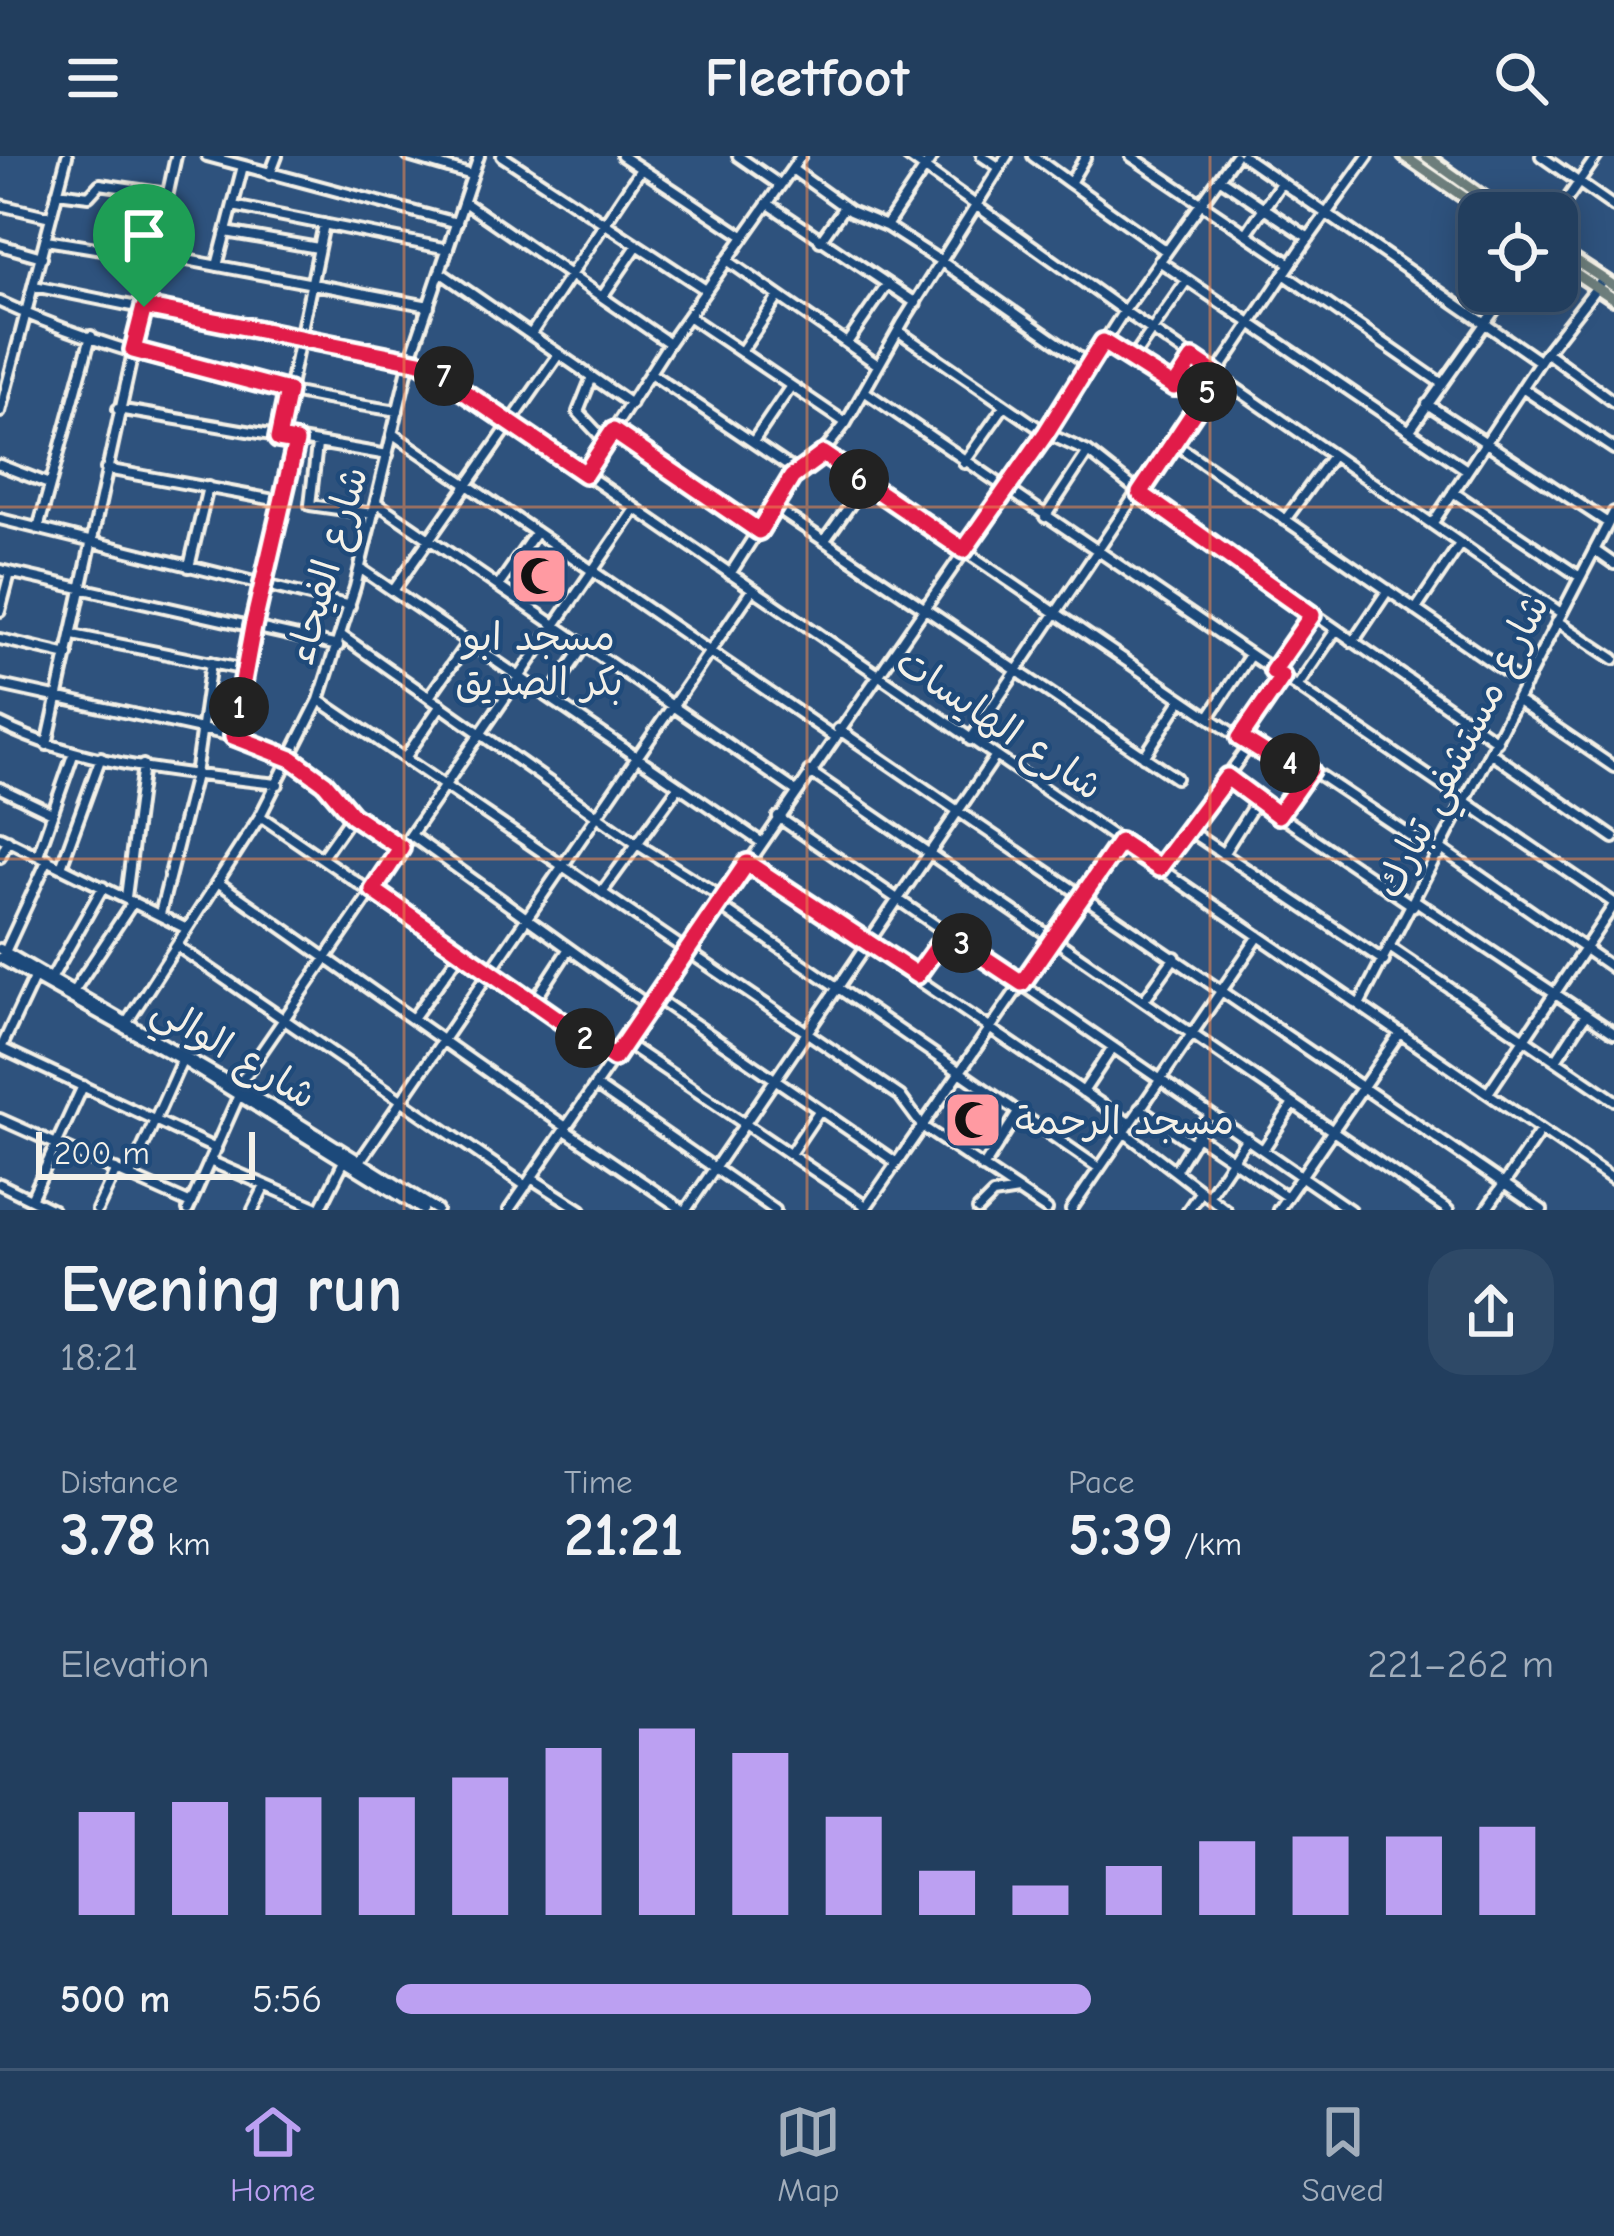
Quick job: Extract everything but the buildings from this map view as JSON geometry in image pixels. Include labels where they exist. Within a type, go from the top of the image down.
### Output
[{"type":"main road","points":[[1404,156],[1458,193]]},
{"type":"main road","points":[[1429,157],[1477,192]]},
{"type":"main road","points":[[1578,266],[1614,299]]},
{"type":"main road","points":[[1578,272],[1614,286]]},
{"type":"street","points":[[0,412],[67,156]]},
{"type":"street","points":[[47,745],[176,156]]},
{"type":"street","points":[[207,156],[457,223]]},
{"type":"street","points":[[270,174],[277,156]]},
{"type":"street","points":[[408,156],[472,175]]},
{"type":"street","name":"شارع الفيحاء","points":[[125,1024],[260,816],[319,700],[360,569],[410,360],[478,156]]},
{"type":"street","points":[[502,156],[706,290]]},
{"type":"street","points":[[622,156],[743,236]]},
{"type":"street","points":[[585,474],[801,156]]},
{"type":"street","points":[[907,156],[1432,524],[1614,659]]},
{"type":"street","points":[[886,226],[933,156]]},
{"type":"street","points":[[982,156],[1000,168]]},
{"type":"street","points":[[730,574],[797,472],[823,454],[846,423],[1007,156]]},
{"type":"street","points":[[1033,156],[1166,251]]},
{"type":"street","points":[[1070,183],[1086,156]]},
{"type":"street","points":[[1131,156],[1291,264]]},
{"type":"street","points":[[509,1210],[875,674],[1046,433],[1124,311],[1239,156],[1539,361]]},
{"type":"street","points":[[970,740],[1368,156]]},
{"type":"street","points":[[1541,156],[1614,207]]},
{"type":"street","points":[[1573,192],[1598,156]]},
{"type":"street","points":[[742,157],[780,185]]},
{"type":"street","points":[[218,266],[243,166]]},
{"type":"street","points":[[531,334],[641,169]]},
{"type":"street","points":[[792,169],[844,207],[886,226],[942,262],[1088,364]]},
{"type":"street","points":[[1219,178],[1309,238]]},
{"type":"street","points":[[1246,234],[1281,183]]},
{"type":"street","points":[[57,192],[89,196],[100,184],[166,194]]},
{"type":"street","points":[[464,202],[669,344]]},
{"type":"street","points":[[767,203],[916,303]]},
{"type":"street","points":[[0,205],[51,217]]},
{"type":"street","points":[[232,206],[448,249]]},
{"type":"street","points":[[820,242],[844,207]]},
{"type":"street","points":[[46,240],[102,249],[115,218],[160,224]]},
{"type":"street","points":[[278,439],[324,224]]},
{"type":"street","points":[[226,232],[318,248]]},
{"type":"street","points":[[0,245],[42,257]]},
{"type":"street","points":[[602,297],[637,246]]},
{"type":"street","points":[[155,254],[429,306]]},
{"type":"street","points":[[727,260],[878,365]]},
{"type":"street","points":[[1159,261],[1468,470]]},
{"type":"street","points":[[440,272],[631,404]]},
{"type":"street","points":[[1284,274],[1441,383]]},
{"type":"street","points":[[1131,360],[1187,280]]},
{"type":"street","points":[[1432,524],[1539,361],[1600,284]]},
{"type":"street","points":[[846,343],[886,285]]},
{"type":"street","name":"شارع الهايسات","points":[[34,286],[410,360],[434,369],[1614,1180]]},
{"type":"street","points":[[741,352],[779,296]]},
{"type":"street","points":[[0,302],[133,350],[288,391],[398,410]]},
{"type":"street","points":[[1410,430],[1492,312]]},
{"type":"street","points":[[688,316],[846,423]]},
{"type":"street","points":[[898,332],[1046,433],[1088,452],[1312,615],[1497,741]]},
{"type":"street","points":[[38,529],[91,336]]},
{"type":"street","points":[[1103,342],[1199,404]]},
{"type":"street","points":[[1546,352],[1614,402]]},
{"type":"street","points":[[393,591],[559,354]]},
{"type":"street","points":[[1174,387],[1193,359]]},
{"type":"street","points":[[0,362],[13,366]]},
{"type":"street","points":[[650,373],[797,472]]},
{"type":"street","points":[[592,377],[578,412],[606,442]]},
{"type":"street","points":[[753,442],[791,386]]},
{"type":"street","points":[[1522,388],[1614,449]]},
{"type":"street","points":[[864,391],[1614,904],[1488,1093]]},
{"type":"street","points":[[1426,404],[1608,523]]},
{"type":"street","points":[[964,463],[1005,405]]},
{"type":"street","points":[[118,410],[388,454]]},
{"type":"street","points":[[613,431],[759,531]]},
{"type":"street","points":[[393,434],[710,651],[1222,988],[1542,1210]]},
{"type":"street","points":[[233,736],[296,442]]},
{"type":"street","points":[[1174,443],[1525,686]]},
{"type":"street","points":[[317,445],[310,505],[373,514]]},
{"type":"street","points":[[1045,517],[1088,452]]},
{"type":"street","points":[[823,454],[1250,745],[1310,770],[1614,969]]},
{"type":"street","points":[[1286,520],[1332,456]]},
{"type":"street","points":[[0,465],[49,484]]},
{"type":"street","points":[[106,469],[280,502]]},
{"type":"street","points":[[825,540],[866,483]]},
{"type":"street","points":[[189,567],[208,487]]},
{"type":"street","points":[[1453,492],[1580,577]]},
{"type":"street","points":[[376,502],[796,791]]},
{"type":"street","points":[[774,506],[1176,778]]},
{"type":"street","points":[[0,1119],[189,1207],[212,1162],[238,1090],[635,509]]},
{"type":"street","name":"شارع مستشفي تبارك","points":[[1359,1005],[1614,512]]},
{"type":"street","points":[[0,520],[350,606]]},
{"type":"street","points":[[499,585],[536,532]]},
{"type":"street","points":[[1416,609],[1460,544]]},
{"type":"street","points":[[1594,550],[1614,565]]},
{"type":"street","points":[[360,569],[761,842]]},
{"type":"street","points":[[0,611],[5,572],[253,627],[340,641],[481,733],[720,901],[837,990],[1100,1168]]},
{"type":"street","points":[[360,1162],[752,590]]},
{"type":"street","points":[[1353,642],[1388,590]]},
{"type":"street","points":[[1240,738],[1312,615]]},
{"type":"street","points":[[1297,687],[1336,630]]},
{"type":"street","points":[[73,635],[246,670]]},
{"type":"street","points":[[0,639],[68,655]]},
{"type":"street","points":[[429,697],[468,642]]},
{"type":"street","points":[[549,697],[585,645]]},
{"type":"street","points":[[1209,717],[1250,656]]},
{"type":"street","points":[[160,914],[195,775],[211,662]]},
{"type":"street","points":[[0,685],[233,736],[292,759],[325,783],[352,815],[401,848]]},
{"type":"street","points":[[1144,757],[1182,699]]},
{"type":"street","points":[[319,700],[900,1096],[922,1127],[1046,1210]]},
{"type":"street","points":[[1517,701],[1614,767]]},
{"type":"street","points":[[405,758],[442,706]]},
{"type":"street","points":[[0,724],[74,752],[195,775],[278,784]]},
{"type":"street","points":[[1159,868],[1250,745]]},
{"type":"street","points":[[2,953],[43,857],[52,813],[74,752]]},
{"type":"street","points":[[1491,753],[1614,838]]},
{"type":"street","points":[[61,867],[101,757]]},
{"type":"street","points":[[219,883],[684,1210],[995,757]]},
{"type":"street","points":[[73,992],[129,899],[143,765]]},
{"type":"street","points":[[1278,815],[1310,770]]},
{"type":"street","points":[[809,771],[1448,1210]]},
{"type":"street","points":[[1227,777],[1614,1033]]},
{"type":"street","points":[[602,892],[679,786]]},
{"type":"street","points":[[0,788],[52,813]]},
{"type":"street","points":[[1223,854],[1257,800]]},
{"type":"street","points":[[323,856],[352,815]]},
{"type":"street","points":[[260,816],[614,1058]]},
{"type":"street","points":[[778,817],[1350,1210]]},
{"type":"street","points":[[1188,830],[1384,961]]},
{"type":"street","points":[[411,835],[568,950],[897,1163]]},
{"type":"street","points":[[0,857],[4,838],[187,929]]},
{"type":"street","points":[[624,1042],[865,1208],[1120,842]]},
{"type":"street","points":[[747,863],[1083,1092],[1226,1210]]},
{"type":"street","points":[[51,979],[103,887]]},
{"type":"street","points":[[917,975],[947,933]]},
{"type":"street","points":[[1070,1210],[1258,936]]},
{"type":"street","points":[[177,946],[401,1101],[581,1210]]},
{"type":"street","points":[[1391,948],[1614,1100]]},
{"type":"street","points":[[534,1003],[568,950]]},
{"type":"street","points":[[414,1017],[461,952]]},
{"type":"street","name":"شارع الوالي","points":[[2,953],[34,978],[125,1024],[436,1210]]},
{"type":"street","name":"شارع الوالي","points":[[2,953],[238,1090],[417,1208]]},
{"type":"street","points":[[1144,1000],[1175,957]]},
{"type":"street","points":[[34,978],[0,1049],[216,1149]]},
{"type":"street","points":[[1556,1060],[1586,1014]]},
{"type":"street","points":[[1277,1210],[1400,1033]]},
{"type":"street","points":[[1083,1092],[1113,1047]]},
{"type":"street","points":[[130,1176],[182,1060]]},
{"type":"street","points":[[595,1085],[775,1210]]},
{"type":"street","points":[[31,1199],[83,1086]]},
{"type":"street","points":[[1263,1150],[1293,1104]]},
{"type":"street","points":[[1140,1108],[1286,1197]]},
{"type":"street","points":[[790,1154],[819,1111]]},
{"type":"street","points":[[983,1168],[1018,1113]]},
{"type":"street","points":[[1175,1171],[1210,1114]]},
{"type":"street","points":[[1486,1210],[1541,1130]]},
{"type":"street","points":[[1188,1210],[1246,1138]]},
{"type":"street","points":[[212,1162],[320,1209],[345,1159]]},
{"type":"street","points":[[98,1210],[116,1170]]},
{"type":"street","points":[[0,1184],[53,1210]]},
{"type":"street","points":[[254,1210],[265,1186]]},
{"type":"street","points":[[978,1210],[993,1196],[1018,1191]]},
{"type":"place","name":"مسجد ابو بكر الصديق","points":[[539,576]]},
{"type":"place","name":"مسجد الرحمة","points":[[973,1120]]},
{"type":"route","points":[[144,307],[420,362],[585,474],[613,431],[759,531],[792,477],[823,454],[964,550],[1103,342],[1174,387],[1193,359],[1218,376],[1140,493],[1312,615],[1273,671],[1282,677],[1240,738],[1269,756],[1310,770],[1278,815],[1227,777],[1159,868],[1120,842],[1022,983],[947,933],[917,975],[747,863],[614,1058],[373,890],[401,848],[352,815],[325,783],[292,759],[233,736],[296,442],[278,439],[288,391],[133,350],[144,307]]}]
